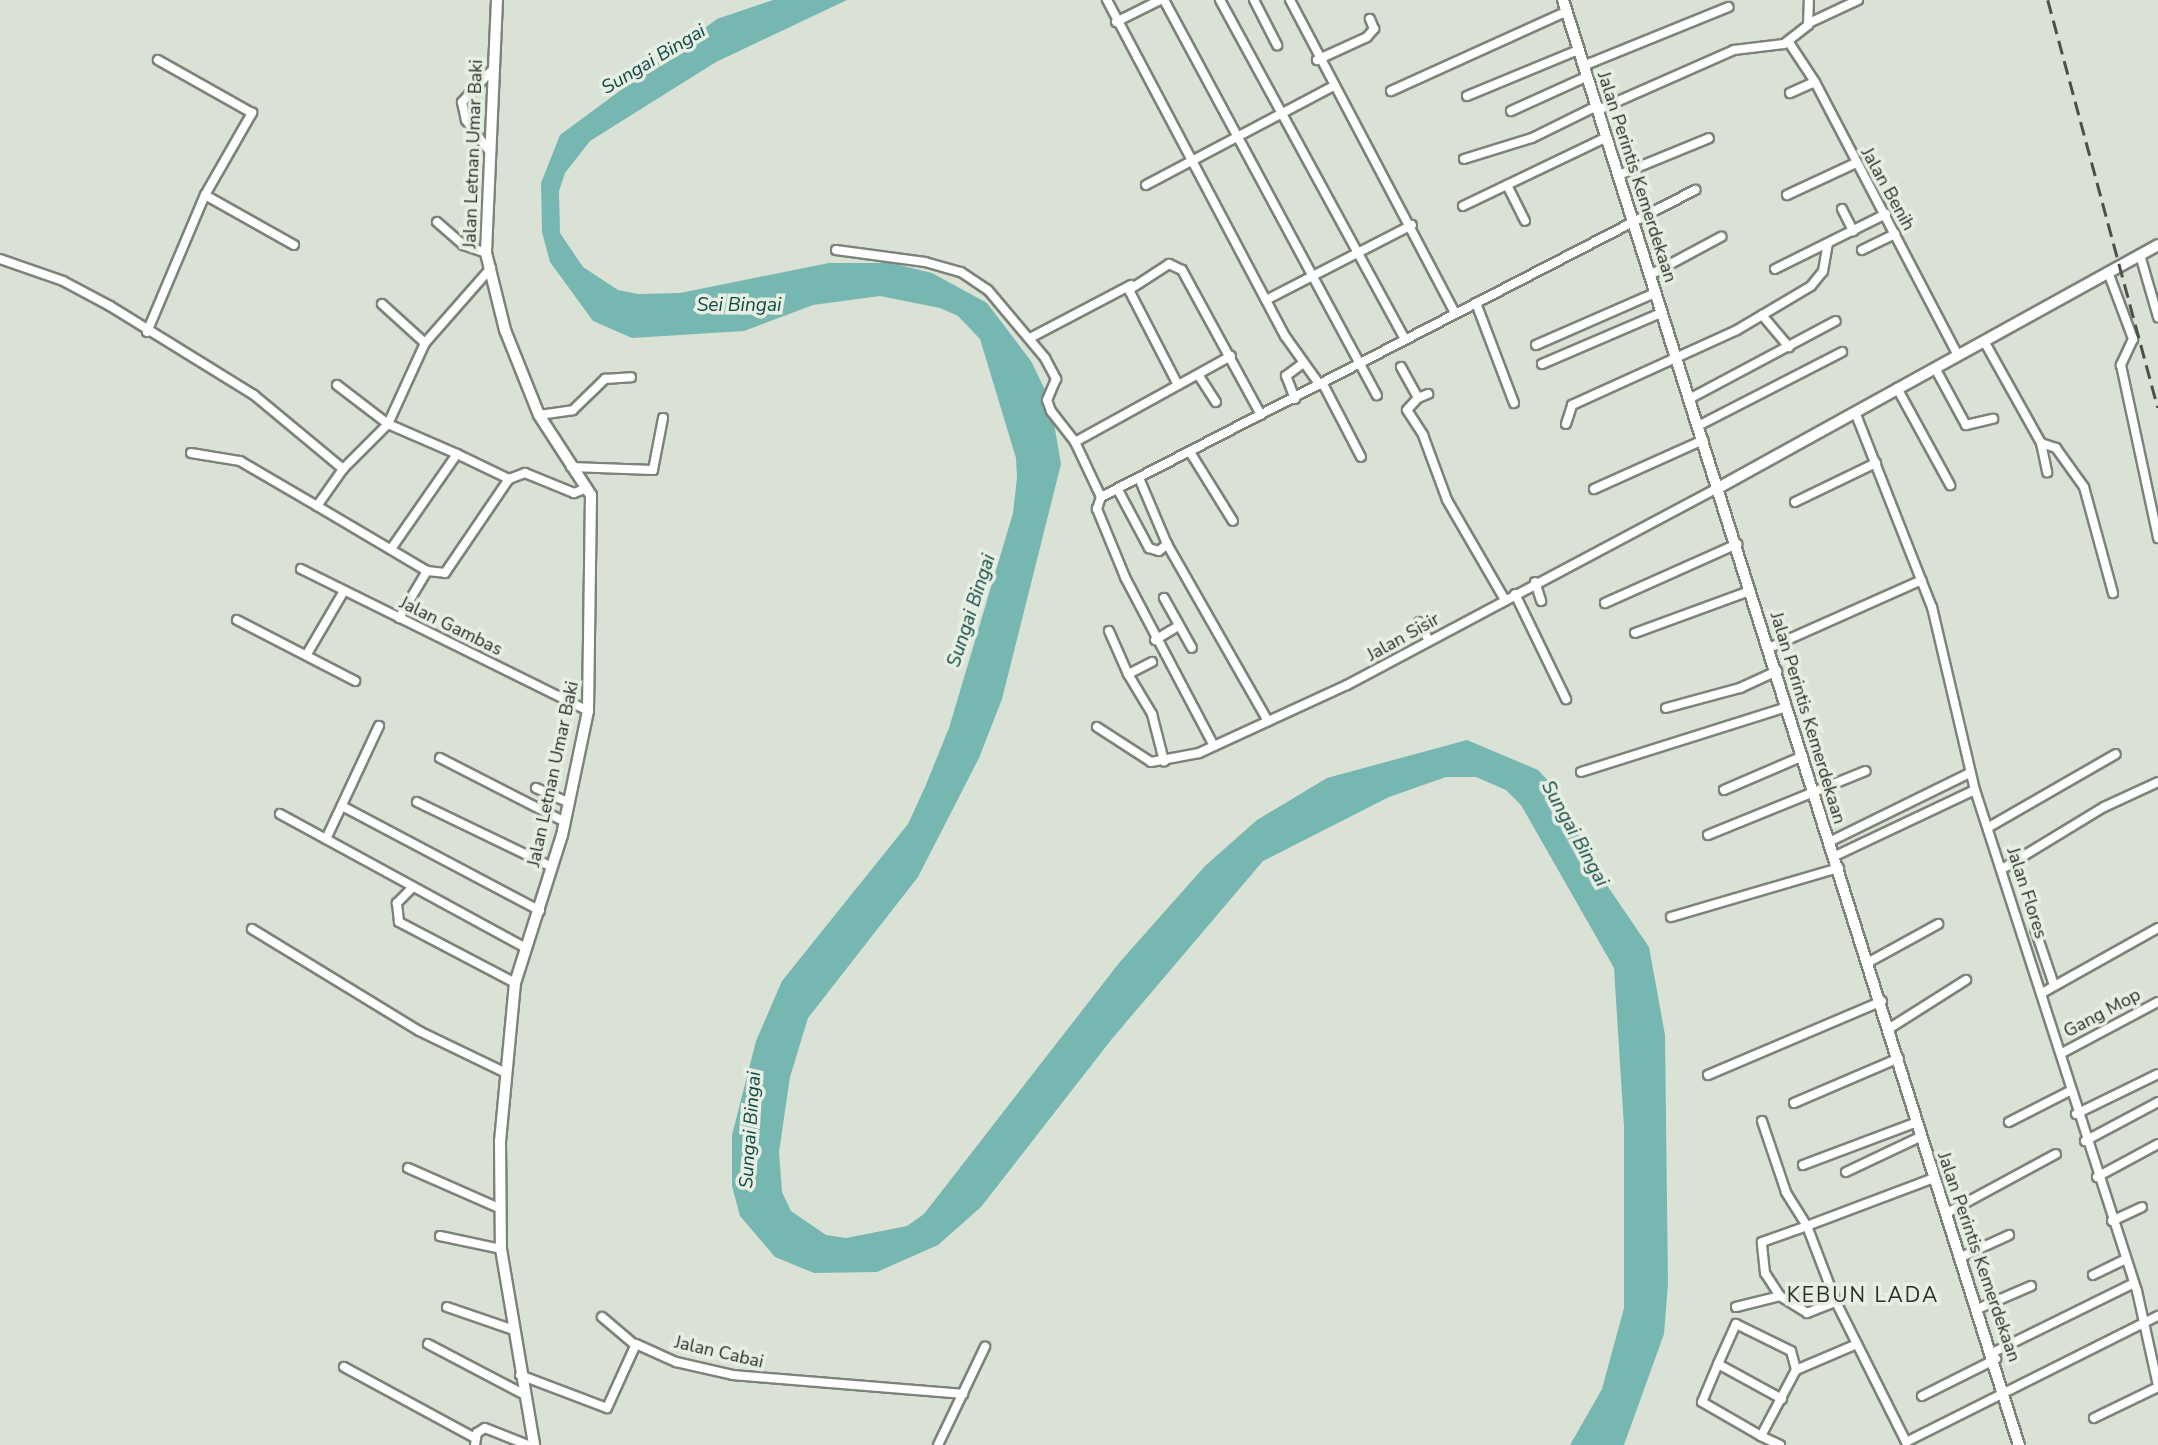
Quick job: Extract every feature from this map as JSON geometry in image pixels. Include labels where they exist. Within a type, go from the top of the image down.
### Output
[{"type":"street","name":"Jalan Letnan Umar Baki","points":[[497,0],[486,253],[505,330],[539,415],[568,467],[587,488],[592,606],[588,710],[565,822],[540,911],[515,983],[506,1073],[499,1208],[502,1249],[511,1329],[534,1445]]},
{"type":"street","points":[[1107,0],[1116,22],[1266,300],[1303,364],[1321,384],[1360,457]]},
{"type":"street","points":[[1116,22],[1162,0],[1377,395]]},
{"type":"street","points":[[1220,0],[1283,110],[1405,339]]},
{"type":"street","points":[[1254,0],[1277,45]]},
{"type":"street","points":[[1290,0],[1317,60],[1412,225],[1454,311]]},
{"type":"street","points":[[1808,0],[1808,23]]},
{"type":"street","points":[[1464,159],[1532,138],[1734,50],[1788,41],[1808,23],[1858,0]]},
{"type":"street","points":[[1391,91],[1565,5]]},
{"type":"street","name":"Jalan Perintis Kemerdekaan","points":[[1565,5],[1661,313],[1720,487],[1833,858],[1839,868],[1890,1028],[1915,1123],[1975,1310],[1995,1356],[2019,1445]]},
{"type":"street","points":[[1511,111],[1585,71],[1728,7]]},
{"type":"street","points":[[1317,60],[1371,34],[1370,19]]},
{"type":"street","name":"Jalan Benih","points":[[1788,41],[1815,82],[1958,355]]},
{"type":"street","points":[[1467,96],[1578,50]]},
{"type":"street","points":[[147,332],[205,195],[252,113],[158,61]]},
{"type":"street","points":[[490,152],[466,120],[462,102],[493,69]]},
{"type":"street","points":[[1790,93],[1815,82]]},
{"type":"street","points":[[1146,185],[1332,86]]},
{"type":"street","points":[[1463,206],[1607,137]]},
{"type":"street","points":[[1619,175],[1709,138]]},
{"type":"street","points":[[1787,195],[1856,163]]},
{"type":"street","points":[[1507,185],[1525,221]]},
{"type":"street","points":[[1101,497],[1295,399],[1454,311],[1476,303],[1695,190]]},
{"type":"street","points":[[205,195],[295,245]]},
{"type":"street","points":[[1842,209],[1853,231]]},
{"type":"street","points":[[1775,269],[1886,214]]},
{"type":"street","points":[[437,222],[463,245],[486,253]]},
{"type":"street","points":[[1266,300],[1412,225]]},
{"type":"street","points":[[1862,250],[1895,234]]},
{"type":"street","points":[[1650,275],[1721,237]]},
{"type":"street","points":[[1566,424],[1572,405],[1762,315],[1818,280],[1828,244]]},
{"type":"street","points":[[1720,487],[2158,245]]},
{"type":"street","points":[[836,250],[881,253],[961,272],[988,290],[1030,338],[1056,379],[1047,400],[1051,411],[1075,442],[1101,497],[1097,509],[1155,640],[1214,746]]},
{"type":"street","points":[[2140,255],[2158,317]]},
{"type":"street","points":[[0,259],[63,281],[254,394],[343,469]]},
{"type":"street","points":[[1030,338],[1169,264],[1179,266],[1231,356],[1261,415]]},
{"type":"street","points":[[317,506],[343,469],[388,424],[425,343],[491,268]]},
{"type":"street","points":[[2108,272],[2133,339],[2120,365],[2158,538]]},
{"type":"street","points":[[1131,285],[1130,295],[1178,385]]},
{"type":"street","points":[[1536,345],[1656,293]]},
{"type":"street","points":[[1476,303],[1514,403]]},
{"type":"street","points":[[382,304],[425,343]]},
{"type":"street","points":[[1542,364],[1661,313]]},
{"type":"street","points":[[1762,315],[1789,347]]},
{"type":"street","points":[[1689,400],[1836,321]]},
{"type":"street","points":[[1984,341],[2041,443],[2048,472]]},
{"type":"street","points":[[1698,426],[1842,352]]},
{"type":"street","points":[[1075,442],[1231,356]]},
{"type":"street","points":[[1295,399],[1286,376],[1303,364]]},
{"type":"street","points":[[1401,367],[1418,398]]},
{"type":"street","points":[[1935,368],[1966,425],[1993,419]]},
{"type":"street","points":[[1199,376],[1216,402]]},
{"type":"street","points":[[539,415],[573,410],[605,379],[631,377]]},
{"type":"street","points":[[337,385],[388,424],[509,479]]},
{"type":"street","points":[[1897,388],[1950,485]]},
{"type":"street","points":[[1428,394],[1418,398],[1407,410],[1423,435],[1447,500],[1505,600]]},
{"type":"street","name":"Jalan Flores","points":[[1855,412],[1922,580],[1970,773],[2062,1053],[2068,1092],[2134,1283],[2140,1325],[2158,1387]]},
{"type":"street","points":[[568,467],[653,470],[663,418]]},
{"type":"street","points":[[1594,489],[1703,440]]},
{"type":"street","points":[[2041,443],[2056,448],[2084,487],[2113,593]]},
{"type":"street","points":[[1190,452],[1233,521]]},
{"type":"street","points":[[191,453],[240,461],[427,571],[445,573],[509,479],[525,473],[574,493],[587,488]]},
{"type":"street","points":[[391,550],[457,454]]},
{"type":"street","points":[[1795,502],[1876,463]]},
{"type":"street","points":[[1139,478],[1167,544],[1268,721]]},
{"type":"street","name":"Jalan Sisir","points":[[1164,761],[1214,746],[1268,721],[1429,641],[1535,582],[1720,487]]},
{"type":"street","points":[[1118,490],[1149,548],[1159,551],[1167,544]]},
{"type":"street","points":[[1605,603],[1737,544]]},
{"type":"street","name":"Jalan Gambas","points":[[301,569],[588,710]]},
{"type":"street","points":[[399,618],[427,571]]},
{"type":"street","points":[[1769,648],[1922,580]]},
{"type":"street","points":[[1535,582],[1541,601]]},
{"type":"street","points":[[307,654],[344,591]]},
{"type":"street","points":[[1635,634],[1750,591]]},
{"type":"street","points":[[1515,593],[1566,699]]},
{"type":"street","points":[[1164,598],[1192,648]]},
{"type":"street","points":[[237,620],[355,681]]},
{"type":"street","points":[[1419,621],[1429,641]]},
{"type":"street","points":[[1155,640],[1178,626]]},
{"type":"street","points":[[1097,727],[1141,758],[1164,761],[1152,714],[1128,674],[1109,631]]},
{"type":"street","points":[[1128,674],[1152,662]]},
{"type":"street","points":[[1666,708],[1740,688],[1776,671]]},
{"type":"street","points":[[1581,772],[1787,707]]},
{"type":"street","points":[[326,839],[379,726]]},
{"type":"street","points":[[1989,827],[2116,754]]},
{"type":"street","points":[[1724,790],[1803,756]]},
{"type":"street","points":[[440,758],[565,822]]},
{"type":"street","points":[[1708,835],[1866,771]]},
{"type":"street","points":[[1829,842],[1970,773]]},
{"type":"street","points":[[2002,869],[2104,807],[2158,782]]},
{"type":"street","points":[[536,788],[567,802]]},
{"type":"street","points":[[1833,858],[1975,790]]},
{"type":"street","points":[[417,802],[552,867]]},
{"type":"street","points":[[342,806],[540,911]]},
{"type":"street","points":[[280,814],[526,948]]},
{"type":"street","points":[[1671,916],[1839,868]]},
{"type":"street","points":[[413,887],[397,904],[399,922],[515,983]]},
{"type":"street","points":[[1869,962],[1938,924]]},
{"type":"street","points":[[2042,993],[2158,928]]},
{"type":"street","points":[[252,929],[419,1031],[506,1073]]},
{"type":"street","points":[[2035,929],[2054,985]]},
{"type":"street","points":[[1890,1028],[1966,980]]},
{"type":"street","points":[[1708,1075],[1881,1001]]},
{"type":"street","name":"Gang Mop","points":[[2062,1053],[2158,1002]]},
{"type":"street","points":[[1794,1103],[1899,1058]]},
{"type":"street","points":[[2076,1114],[2158,1074]]},
{"type":"street","points":[[2009,1122],[2068,1092]]},
{"type":"street","points":[[2085,1141],[2158,1102]]},
{"type":"street","points":[[1762,1121],[1786,1192],[1807,1226],[1836,1302],[1906,1442],[2007,1396],[2158,1316]]},
{"type":"street","points":[[1804,1165],[1915,1123]]},
{"type":"street","points":[[1846,1172],[1920,1138]]},
{"type":"street","points":[[2096,1177],[2158,1144]]},
{"type":"street","points":[[1945,1214],[2056,1154]]},
{"type":"street","points":[[408,1168],[499,1208]]},
{"type":"street","points":[[1836,1302],[1807,1313],[1780,1296],[1765,1273],[1762,1242],[1934,1178]]},
{"type":"street","points":[[2112,1221],[2142,1206]]},
{"type":"street","points":[[1959,1258],[2008,1235]]},
{"type":"street","points":[[440,1236],[502,1249]]},
{"type":"street","points":[[2093,1275],[2126,1259]]},
{"type":"street","points":[[1922,1396],[2134,1283]]},
{"type":"street","points":[[1975,1310],[2032,1286]]},
{"type":"street","points":[[1736,1307],[1780,1296]]},
{"type":"street","points":[[447,1307],[511,1329]]},
{"type":"street","points":[[520,1375],[607,1408],[634,1345],[602,1317]]},
{"type":"street","points":[[1761,1436],[1796,1370],[1791,1351],[1736,1324],[1702,1402],[1761,1436],[1780,1445]]},
{"type":"street","points":[[1796,1370],[1857,1344]]},
{"type":"street","points":[[428,1345],[525,1395]]},
{"type":"street","name":"Jalan Cabai","points":[[634,1345],[733,1375],[963,1394]]},
{"type":"street","points":[[938,1445],[985,1347]]},
{"type":"street","points":[[1718,1364],[1782,1399]]},
{"type":"street","points":[[344,1367],[475,1441],[485,1428],[528,1445]]},
{"type":"street","points":[[2094,1418],[2158,1387]]},
{"type":"water","name":"Sei Bingai","points":[[773,0],[847,0],[716,62],[590,141],[565,173],[559,191],[560,233],[583,267],[618,290],[638,294],[680,293],[829,263],[891,263],[932,273],[987,303],[1031,361],[1050,400],[1061,464],[1002,699],[979,758],[918,877],[808,1018],[790,1077],[779,1152],[782,1192],[791,1211],[826,1235],[846,1238],[907,1226],[924,1214],[1119,963],[1205,866],[1257,820],[1327,778],[1467,740],[1538,770],[1552,785],[1602,878],[1649,947],[1665,1035],[1668,1284],[1664,1334],[1624,1445],[1570,1445],[1602,1389],[1624,1308],[1624,1127],[1614,968],[1521,805],[1506,790],[1476,777],[1446,777],[1389,797],[1263,861],[1111,1040],[981,1207],[938,1245],[877,1272],[814,1273],[775,1257],[740,1216],[732,1186],[732,1135],[756,1041],[782,981],[908,824],[949,728],[1013,513],[1017,478],[1016,458],[980,339],[958,316],[940,308],[880,296],[813,305],[744,331],[632,338],[593,321],[550,262],[542,232],[541,183],[560,135],[717,19]]},
{"type":"railway","points":[[2048,0],[2158,407]]},
{"type":"district","name":"KEBUN LADA","points":[[1863,1295]]},
{"type":"water label","name":"Sungai Bingai","points":[[654,60]]},
{"type":"water label","name":"Sungai Bingai","points":[[972,611]]},
{"type":"water label","name":"Sungai Bingai","points":[[1574,834]]},
{"type":"water label","name":"Sungai Bingai","points":[[751,1130]]}]
